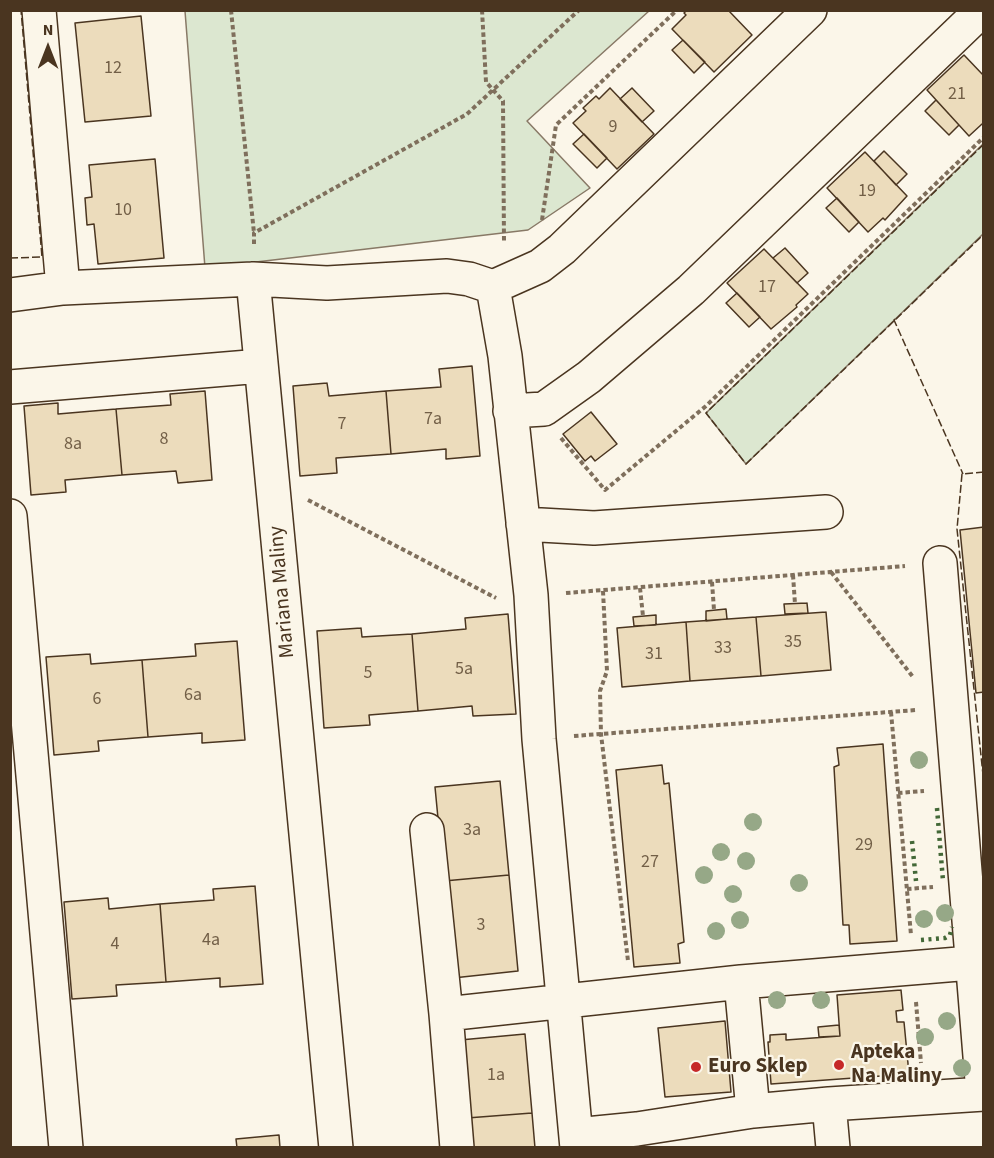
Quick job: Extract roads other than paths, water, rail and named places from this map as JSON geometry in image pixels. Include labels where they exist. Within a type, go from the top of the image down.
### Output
[{"type":"street","points":[[39,10],[63,288]]},
{"type":"street","points":[[10,295],[63,288],[253,279],[327,284],[447,276],[469,279],[493,287],[540,266],[562,249],[810,10]]},
{"type":"street","points":[[510,411],[544,409],[589,376],[691,290],[982,10]]},
{"type":"street","name":"Mariana Maliny","points":[[253,279],[336,1148]]},
{"type":"street","points":[[493,287],[505,356],[531,595],[539,739],[576,1141],[638,1138],[753,1111],[983,1094],[940,563]]},
{"type":"street","points":[[10,387],[261,366]]},
{"type":"street","points":[[523,524],[594,528],[826,512]]},
{"type":"street","points":[[10,516],[66,1148]]},
{"type":"street","points":[[427,830],[457,1148]]},
{"type":"street","points":[[446,1014],[741,982],[971,963]]},
{"type":"street","points":[[741,982],[753,1111]]},
{"type":"street","points":[[829,1104],[833,1148]]},
{"type":"place","name":"Apteka Na Maliny","points":[[839,1065]]},
{"type":"place","name":"Euro Sklep","points":[[696,1067]]}]
